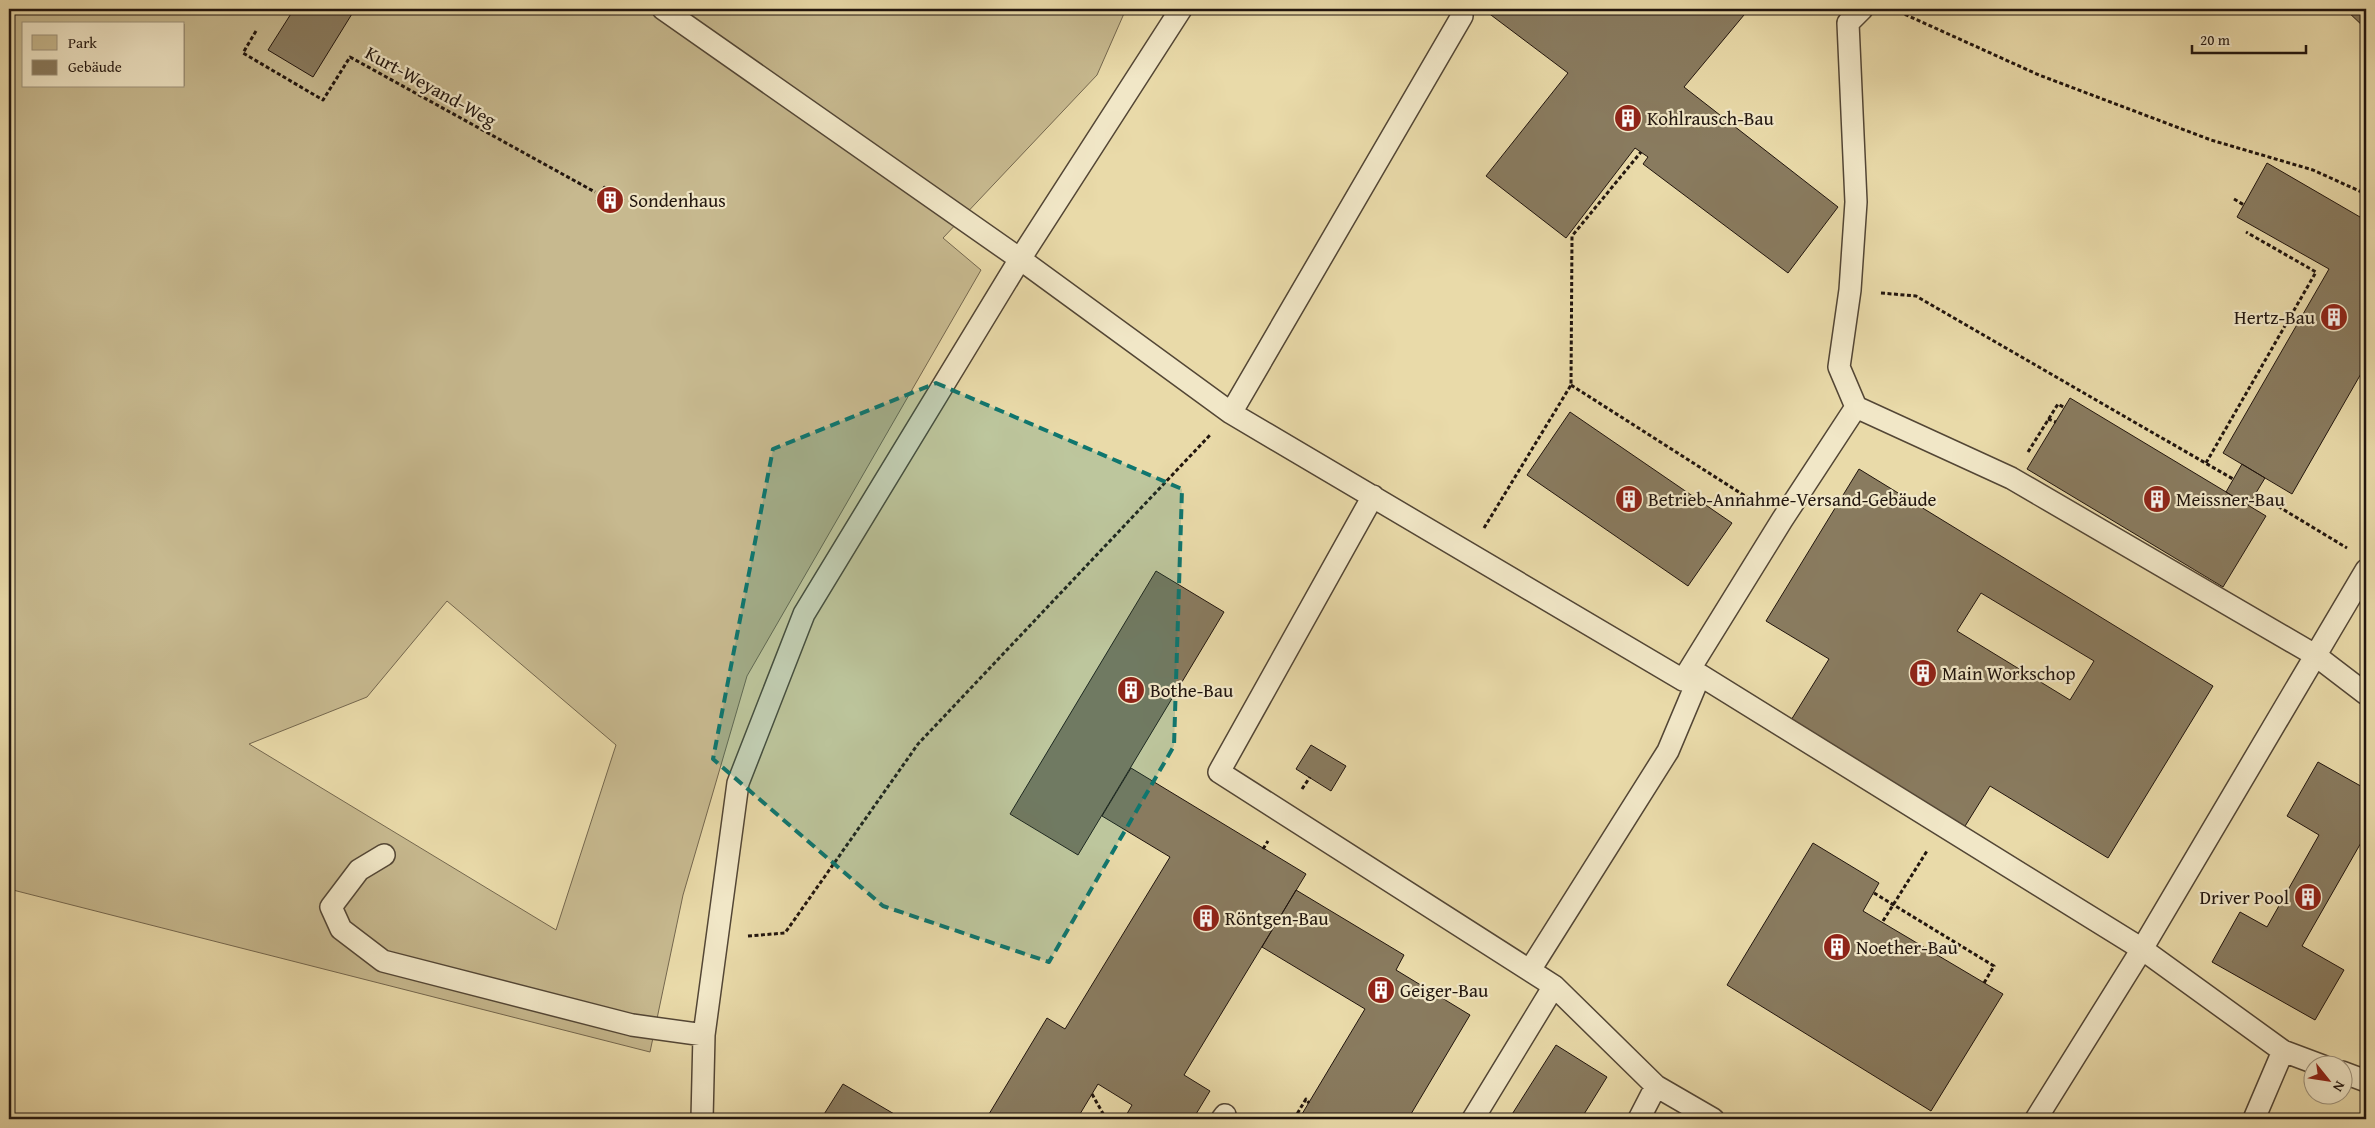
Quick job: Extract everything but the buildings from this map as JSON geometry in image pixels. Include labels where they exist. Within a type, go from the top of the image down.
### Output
[{"type":"lane","points":[[663,9],[1020,259],[1231,413],[1468,553],[1692,678],[1943,825],[2142,949],[2283,1051],[2302,1058]]},
{"type":"lane","points":[[702,1119],[704,1035],[738,783],[804,614],[1020,259],[1181,9]]},
{"type":"lane","points":[[1862,9],[1848,24],[1856,202],[1850,290],[1839,368],[1856,407],[2011,478],[2315,655],[2366,694]]},
{"type":"lane","points":[[1231,413],[1462,16]]},
{"type":"lane","points":[[1530,970],[1668,751],[1692,678],[1782,520],[1856,407]]},
{"type":"lane","points":[[1373,496],[1219,772],[1554,986],[1656,1086],[1713,1119]]},
{"type":"lane","points":[[2036,1119],[2142,949],[2366,570]]},
{"type":"lane","points":[[384,855],[359,870],[331,907],[341,929],[383,961],[632,1025],[704,1035]]},
{"type":"lane","points":[[1473,1119],[1554,986]]},
{"type":"lane","points":[[2254,1119],[2283,1051]]},
{"type":"lane","points":[[2352,1076],[2366,1081]]},
{"type":"lane","points":[[1639,1119],[1656,1086]]},
{"type":"path","points":[[1892,9],[2039,75],[2211,140],[2313,170],[2366,194]]},
{"type":"path","name":"Kurt-Weyand-Weg","points":[[256,31],[243,53],[322,100],[350,57],[595,192]]},
{"type":"path","points":[[1468,553],[1571,385],[1572,236],[1641,152]]},
{"type":"path","points":[[2234,199],[2244,204]]},
{"type":"path","points":[[2206,463],[2316,272],[2246,232]]},
{"type":"path","points":[[1916,296],[2233,478]]},
{"type":"path","points":[[1571,385],[1782,520]]},
{"type":"path","points":[[2011,478],[2058,404],[2065,408]]},
{"type":"path","points":[[717,939],[785,933],[918,744],[1231,413]]},
{"type":"path","points":[[2048,419],[2056,422]]},
{"type":"path","points":[[2256,493],[2349,549]]},
{"type":"path","points":[[1883,921],[1943,825]]},
{"type":"path","points":[[1874,893],[1994,966],[1984,983]]},
{"type":"path","points":[[1092,1094],[1106,1119]]},
{"type":"path","points":[[1294,1119],[1306,1099],[1309,1103]]},
{"type":"highlighted area","points":[[936,383],[1182,489],[1174,746],[1049,962],[883,906],[713,759],[773,449]]},
{"type":"green space","points":[[9,9],[1126,9],[1097,75],[943,238],[981,270],[747,676],[683,895],[650,1052],[9,889]],"holes":[[[447,601],[616,745],[556,930],[249,744],[367,697]]]},
{"type":"place","name":"Kohlrausch-Bau","points":[[1628,118]]},
{"type":"place","name":"Sondenhaus","points":[[610,200]]},
{"type":"place","name":"Hertz-Bau","points":[[2334,317]]},
{"type":"place","name":"Betrieb-Annahme-Versand-Gebäude","points":[[1629,499]]},
{"type":"place","name":"Meissner-Bau","points":[[2157,499]]},
{"type":"place","name":"Main Workschop","points":[[1923,673]]},
{"type":"place","name":"Bothe-Bau","points":[[1131,690]]},
{"type":"place","name":"Driver Pool","points":[[2308,897]]},
{"type":"place","name":"Röntgen-Bau","points":[[1206,918]]},
{"type":"place","name":"Noether-Bau","points":[[1837,947]]},
{"type":"place","name":"Geiger-Bau","points":[[1381,990]]}]
